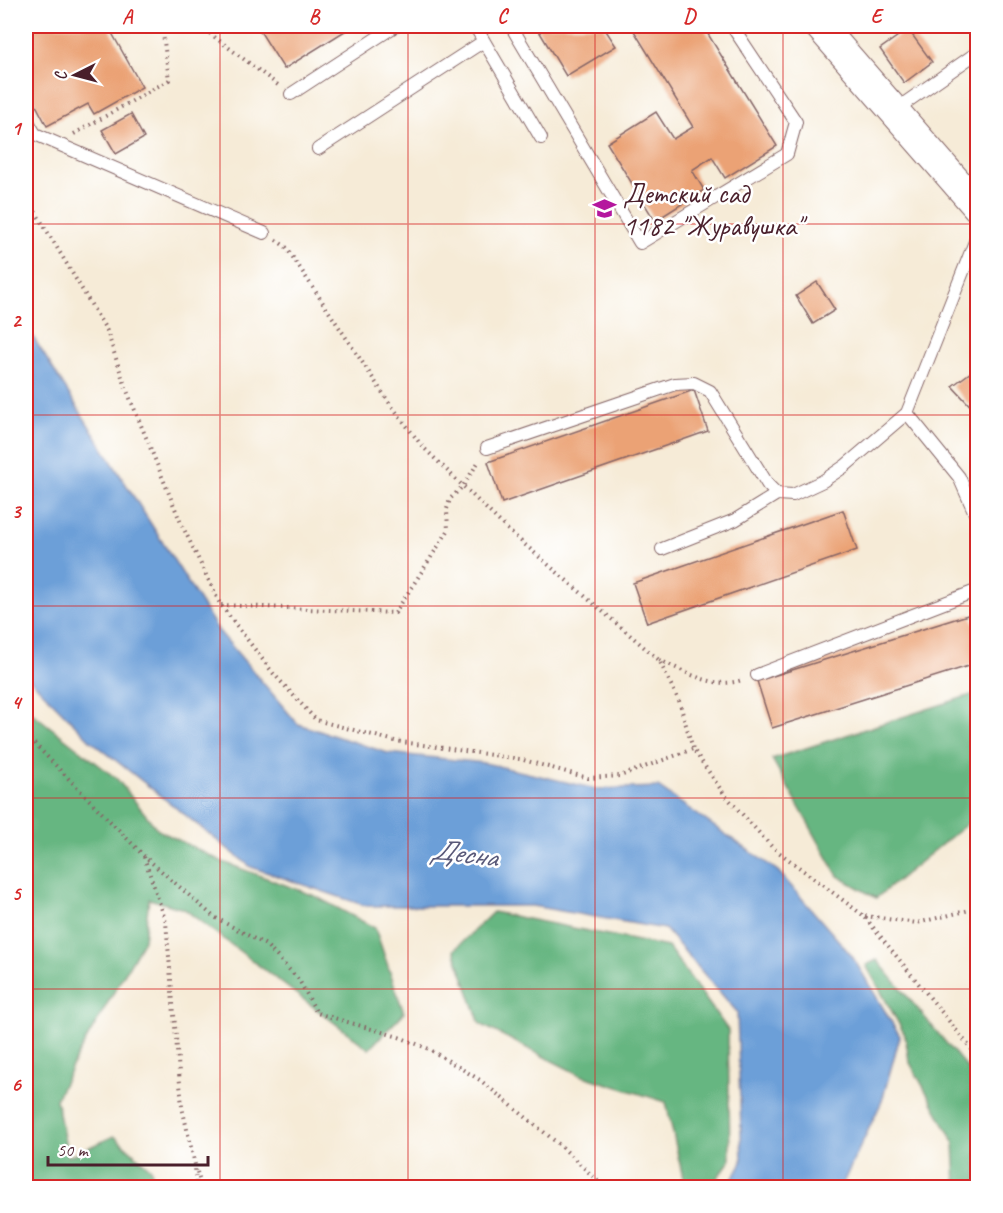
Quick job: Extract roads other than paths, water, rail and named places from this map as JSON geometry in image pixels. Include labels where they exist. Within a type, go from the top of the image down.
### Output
[{"type":"street","points":[[820,26],[978,207]]},
{"type":"lane","points":[[291,94],[395,26]]},
{"type":"lane","points":[[475,26],[541,138]]},
{"type":"lane","points":[[511,26],[640,243],[788,154],[796,122],[732,26]]},
{"type":"lane","points":[[318,149],[484,41]]},
{"type":"lane","points":[[895,110],[978,52]]},
{"type":"lane","points":[[26,118],[34,134],[264,232]]},
{"type":"lane","points":[[662,549],[735,520],[777,494],[793,495],[823,481],[845,466],[907,413],[978,234]]},
{"type":"lane","points":[[487,448],[675,384],[694,383],[710,391],[768,485],[777,494]]},
{"type":"lane","points":[[907,413],[960,477],[978,520]]},
{"type":"lane","points":[[757,675],[978,590]]},
{"type":"water","name":"Десна","points":[[26,326],[218,630],[298,724],[388,753],[485,763],[596,789],[658,787],[778,871],[852,956],[900,1036],[882,1101],[841,1187],[728,1187],[742,1162],[737,1012],[665,929],[532,906],[366,906],[251,867],[90,740],[26,675]]},
{"type":"place","name":"Детский сад 1182 \"Журавушка\"","points":[[605,209]]}]
